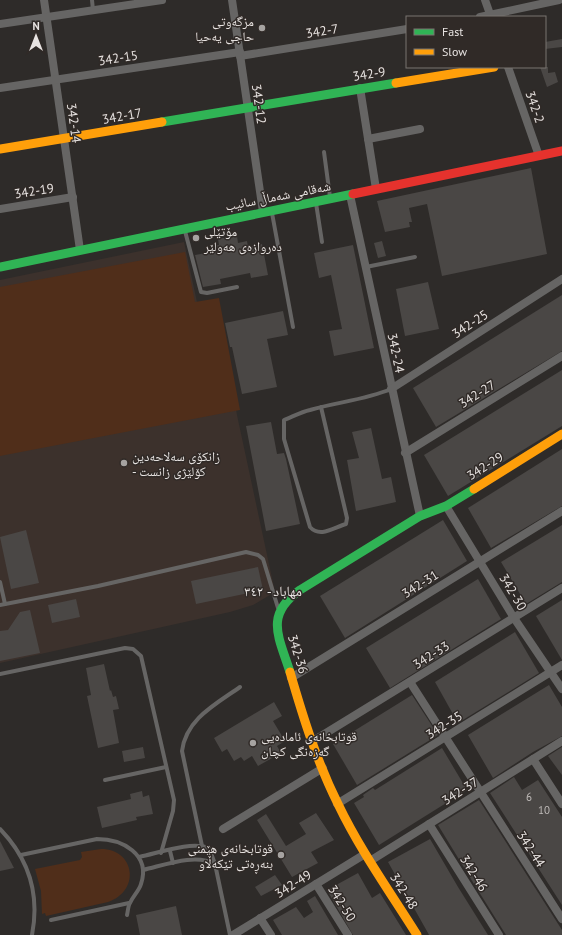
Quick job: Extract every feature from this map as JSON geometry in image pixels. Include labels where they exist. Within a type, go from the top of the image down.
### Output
[{"type":"street","name":"342-14","points":[[44,0],[80,250]]},
{"type":"street","points":[[0,24],[162,0]]},
{"type":"street","name":"342-12","points":[[232,0],[248,108],[267,212]]},
{"type":"street","points":[[485,0],[490,16],[559,0]]},
{"type":"street","name":"342-7","points":[[240,54],[406,29]]},
{"type":"street","name":"342-15","points":[[0,88],[240,54]]},
{"type":"street","name":"342-9","points":[[248,108],[360,88],[488,68]]},
{"type":"street","name":"342-2","points":[[508,68],[539,156]]},
{"type":"street","points":[[360,88],[376,189]]},
{"type":"street","name":"342-17","points":[[0,149],[248,108]]},
{"type":"street","points":[[368,139],[420,129]]},
{"type":"street","name":"شەقامی شەماڵ سائیب","points":[[0,267],[562,151]]},
{"type":"street","name":"342-24","points":[[350,194],[391,389],[420,516]]},
{"type":"street","name":"342-19","points":[[0,209],[72,197]]},
{"type":"street","name":"342-25","points":[[391,389],[562,279]]},
{"type":"street","name":"342-27","points":[[405,453],[562,356]]},
{"type":"street","name":"342-29","points":[[420,516],[446,506],[562,434]]},
{"type":"street","name":"342-30","points":[[446,506],[481,561],[514,618],[562,689]]},
{"type":"street","name":"342-31","points":[[291,678],[562,511]]},
{"type":"street","points":[[279,610],[285,600],[300,590],[420,516]]},
{"type":"street","name":"342-33","points":[[313,741],[562,588]]},
{"type":"street","name":"342-36","points":[[279,610],[277,618],[278,633],[291,678],[313,741],[337,804],[368,857]]},
{"type":"street","name":"342-35","points":[[337,804],[562,665]]},
{"type":"street","name":"342-44","points":[[410,682],[562,919]]},
{"type":"street","name":"342-37","points":[[368,857],[429,824],[562,741]]},
{"type":"street","points":[[533,759],[562,804]]},
{"type":"street","points":[[223,829],[323,768]]},
{"type":"street","name":"342-46","points":[[429,824],[499,935]]},
{"type":"street","name":"342-49","points":[[233,935],[316,884],[368,857]]},
{"type":"street","name":"342-48","points":[[368,857],[416,935]]},
{"type":"street","name":"342-50","points":[[316,884],[348,935]]},
{"type":"street","points":[[260,918],[271,935]]},
{"type":"lane","points":[[92,0],[93,10]]},
{"type":"lane","points":[[324,152],[330,199]]},
{"type":"lane","points":[[316,202],[322,242]]},
{"type":"lane","points":[[267,212],[294,327]]},
{"type":"lane","points":[[184,229],[201,292],[207,293],[237,287]]},
{"type":"lane","points":[[365,267],[415,257]]},
{"type":"lane","points":[[321,407],[348,518],[346,524],[320,534],[314,532],[310,527],[284,439],[284,420],[321,407],[376,395],[391,389]]},
{"type":"lane","points":[[0,582],[2,604],[98,586],[246,552],[258,555],[263,559],[279,610]]},
{"type":"lane","points":[[0,674],[112,650],[129,648],[133,649],[141,656],[174,805],[161,853]]},
{"type":"lane","points":[[202,846],[182,751],[183,740],[199,717],[240,687]]},
{"type":"lane","points":[[105,780],[166,766]]},
{"type":"lane","points":[[0,829],[21,855],[28,869],[36,903],[32,935]]},
{"type":"lane","points":[[21,855],[86,841],[108,839],[123,844],[139,857],[143,870],[140,886],[130,903],[127,915]]},
{"type":"lane","points":[[139,857],[202,846],[209,848],[215,864],[230,935]]},
{"type":"lane","points":[[170,851],[173,864]]},
{"type":"lane","points":[[143,870],[198,859],[208,860],[215,864]]},
{"type":"lane","points":[[51,920],[130,903]]},
{"type":"shaded area","name":"زانکۆی سەلاحەدین - کۆلێژی زانست","points":[[184,242],[197,302],[216,302],[237,415],[275,592],[253,605],[230,612],[0,663],[0,280]]},
{"type":"shaded area","points":[[185,252],[195,302],[219,298],[240,410],[0,456],[0,287]]},
{"type":"shaded area","points":[[101,849],[112,851],[121,856],[127,863],[130,871],[126,889],[119,897],[108,902],[46,916],[45,913],[42,914],[41,891],[35,869],[80,860],[82,857],[81,852]]},
{"type":"building","points":[[562,39],[562,47],[546,49],[546,42]]},
{"type":"building","points":[[548,67],[548,73],[555,72],[558,82],[547,87],[540,68]]},
{"type":"building","points":[[531,168],[547,254],[442,276],[427,204],[409,208],[412,222],[409,222],[410,227],[385,232],[377,201]]},
{"type":"building","points":[[237,236],[238,243],[247,241],[248,247],[262,244],[268,275],[251,278],[250,273],[220,279],[221,284],[203,287],[195,255],[212,252],[211,246],[219,245],[218,239]]},
{"type":"building","points":[[382,241],[386,256],[378,258],[374,243]]},
{"type":"building","points":[[353,245],[374,348],[334,356],[329,331],[342,329],[331,275],[319,278],[314,253]]},
{"type":"building","points":[[428,282],[439,329],[405,336],[396,289]]},
{"type":"building","points":[[562,295],[562,351],[436,427],[413,388]]},
{"type":"building","points":[[283,311],[288,335],[267,339],[277,387],[242,394],[232,347],[230,347],[225,323]]},
{"type":"building","points":[[562,370],[562,426],[448,496],[424,455]]},
{"type":"building","points":[[271,422],[277,454],[284,453],[286,459],[300,524],[266,531],[246,426]]},
{"type":"building","points":[[371,428],[382,479],[391,477],[396,502],[356,511],[347,460],[359,458],[352,432]]},
{"type":"building","points":[[562,449],[562,506],[491,548],[468,508]]},
{"type":"building","points":[[443,520],[467,561],[345,638],[320,596]]},
{"type":"building","points":[[562,525],[562,582],[526,604],[501,562]]},
{"type":"building","points":[[26,530],[39,583],[11,589],[0,537]]},
{"type":"building","points":[[258,567],[263,590],[196,604],[191,581]]},
{"type":"building","points":[[478,579],[501,619],[390,688],[366,648]]},
{"type":"building","points":[[76,599],[80,617],[52,623],[48,605]]},
{"type":"building","points":[[562,600],[562,660],[536,616]]},
{"type":"building","points":[[30,610],[40,653],[0,661],[0,631],[8,630],[20,612]]},
{"type":"building","points":[[515,632],[539,673],[458,723],[435,682]]},
{"type":"building","points":[[104,664],[110,691],[111,690],[113,697],[116,696],[119,709],[113,710],[119,743],[98,748],[87,696],[91,695],[86,668]]},
{"type":"building","points":[[549,685],[562,707],[562,736],[533,752],[493,778],[468,735]]},
{"type":"building","points":[[412,695],[438,735],[357,785],[333,744]]},
{"type":"building","points":[[274,702],[282,716],[273,721],[285,741],[277,746],[281,753],[258,766],[252,756],[244,761],[241,757],[234,761],[227,749],[222,752],[214,738]]},
{"type":"building","points":[[143,747],[145,758],[124,762],[122,751]]},
{"type":"building","points":[[562,747],[562,775],[548,756]]},
{"type":"building","points":[[442,748],[467,790],[379,845],[354,803],[364,797],[363,795],[373,788],[375,790]]},
{"type":"building","points":[[514,777],[522,790],[538,780],[562,817],[562,905],[490,793]]},
{"type":"building","points":[[142,791],[143,797],[149,795],[153,814],[136,817],[137,820],[102,828],[97,807],[131,799],[130,794]]},
{"type":"building","points":[[479,800],[562,930],[562,935],[506,935],[474,884],[438,825]]},
{"type":"building","points":[[316,813],[334,840],[311,852],[318,863],[292,877],[257,820],[266,814],[286,846],[306,834],[299,823]]},
{"type":"building","points":[[430,839],[488,935],[429,935],[388,862]]},
{"type":"building","points":[[0,841],[14,868],[0,871]]},
{"type":"building","points":[[358,873],[372,898],[380,893],[406,935],[353,935],[327,890]]},
{"type":"building","points":[[275,875],[282,885],[261,896],[255,887]]},
{"type":"building","points":[[315,896],[338,935],[282,935],[273,920],[296,907],[304,918],[313,912],[307,901]]},
{"type":"building","points":[[176,906],[182,935],[140,935],[136,915]]},
{"type":"traffic: fast","points":[[162,122],[396,83]]},
{"type":"traffic: fast","points":[[0,267],[353,194]]},
{"type":"traffic: fast","points":[[290,672],[277,627],[278,618],[282,608],[289,599],[300,590],[420,516],[446,506],[474,489]]},
{"type":"traffic: slow","points":[[396,83],[488,68]]},
{"type":"traffic: slow","points":[[0,149],[162,122]]},
{"type":"traffic: slow","points":[[474,489],[562,434]]},
{"type":"traffic: slow","points":[[290,672],[311,739],[330,788],[366,854],[417,935]]},
{"type":"traffic: jam","points":[[353,194],[562,151]]},
{"type":"place","name":"مزگەوتی حاجی یەحیا","points":[[262,28]]},
{"type":"place","name":"مۆتێلی دەروازەی هەولێر","points":[[196,238]]},
{"type":"place","name":"زانکۆی سەلاحەدین - کۆلێژی زانست","points":[[124,463]]},
{"type":"place","name":"قوتابخانەی ئامادەیی گەزەنگی کچان","points":[[253,743]]},
{"type":"place","name":"قوتابخانەی هێمنی بنەڕەتی تێکەڵاو","points":[[281,855]]},
{"type":"district","name":"مهاباد - ٣٤٢","points":[[273,591]]}]
